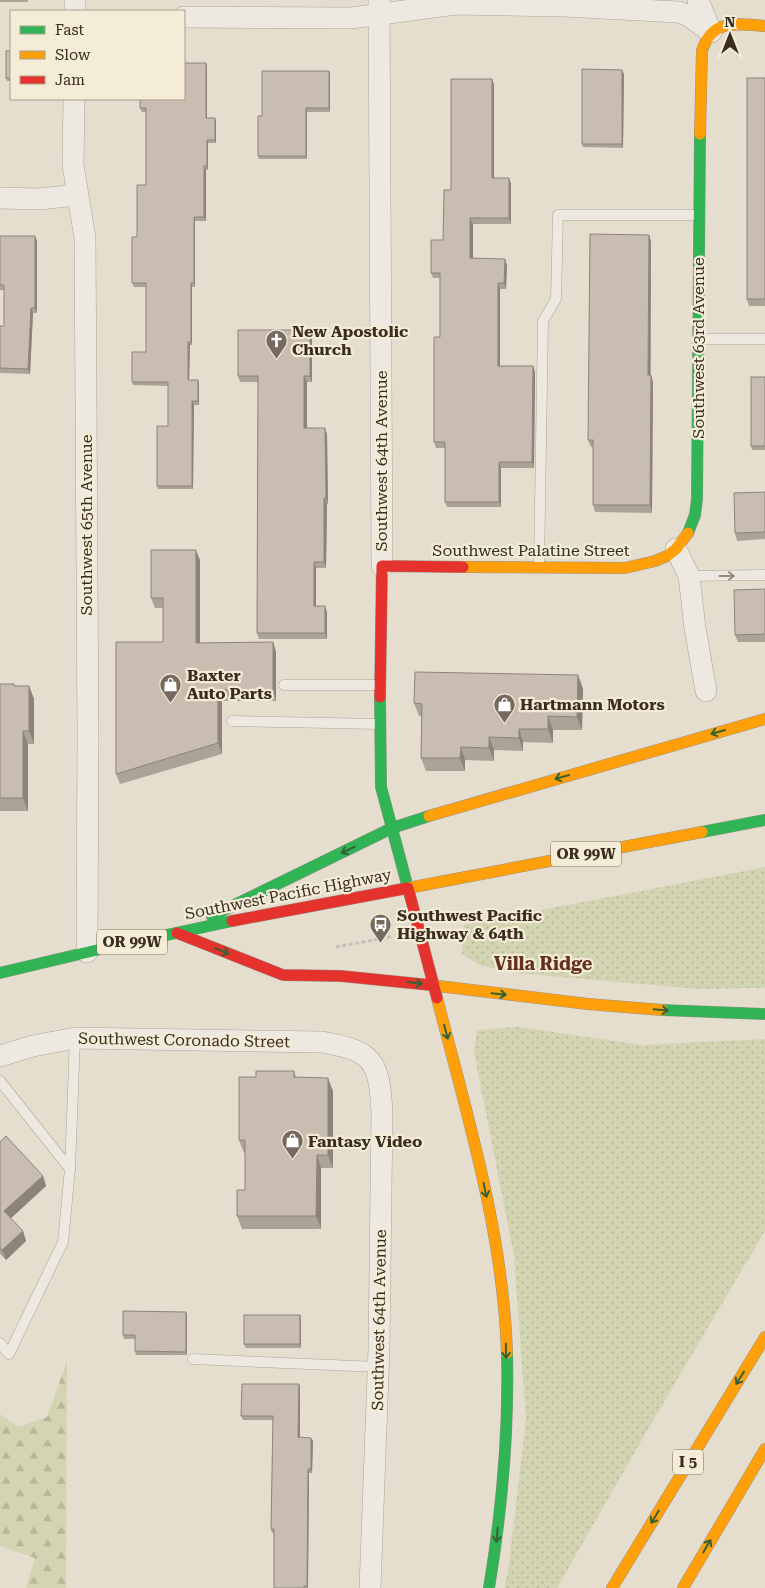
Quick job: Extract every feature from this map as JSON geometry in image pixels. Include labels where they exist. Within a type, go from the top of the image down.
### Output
[{"type":"main road","points":[[711,32],[725,26],[765,26]]},
{"type":"main road","name":"Southwest 63rd Avenue","points":[[676,549],[691,530],[695,516],[698,457],[702,51],[703,43],[711,32]]},
{"type":"main road","name":"Southwest Palatine Street","points":[[382,566],[625,568],[654,561],[676,549]]},
{"type":"main road","name":"Southwest 64th Avenue","points":[[382,566],[381,787],[481,1169],[498,1254],[505,1330],[507,1407],[504,1475],[489,1588]]},
{"type":"main road","points":[[177,933],[392,828],[459,806],[765,719]]},
{"type":"main road","name":"OR 99W","points":[[408,888],[765,820]]},
{"type":"main road","name":"Southwest Pacific Highway","points":[[0,972],[177,933],[408,888]]},
{"type":"main road","points":[[177,933],[283,975],[341,976],[588,1004],[682,1012],[765,1014]]},
{"type":"main road","name":"I 5","points":[[612,1588],[765,1337]]},
{"type":"main road","points":[[683,1588],[765,1449]]},
{"type":"main road","points":[[753,1468],[765,1458]]},
{"type":"street","points":[[698,0],[711,32]]},
{"type":"street","points":[[185,17],[350,18],[379,7],[456,4],[564,6],[678,12],[687,15],[711,32]]},
{"type":"street","name":"Southwest 64th Avenue","points":[[379,7],[382,566]]},
{"type":"street","name":"Southwest 65th Avenue","points":[[74,100],[73,166],[85,238],[88,736],[87,952]]},
{"type":"street","points":[[0,198],[39,199],[77,195]]},
{"type":"street","points":[[676,549],[689,576],[695,628],[706,691]]},
{"type":"street","name":"Southwest Coronado Street","points":[[0,1056],[33,1046],[76,1038],[322,1042],[356,1049],[367,1056]]},
{"type":"street","name":"Southwest 64th Avenue","points":[[367,1056],[376,1069],[381,1083],[382,1112],[378,1367],[370,1588]]},
{"type":"lane","points":[[539,568],[543,321],[556,299],[558,216],[699,216]]},
{"type":"lane","points":[[698,339],[765,339]]},
{"type":"lane","points":[[689,576],[765,575]]},
{"type":"lane","points":[[284,685],[380,685]]},
{"type":"lane","points":[[232,720],[380,724]]},
{"type":"lane","points":[[0,1343],[9,1354],[63,1242],[70,1169],[76,1038]]},
{"type":"lane","points":[[0,1080],[70,1169]]},
{"type":"lane","points":[[193,1359],[378,1367]]},
{"type":"path","points":[[336,947],[396,936]]},
{"type":"green space","points":[[765,867],[765,988],[697,989],[516,973],[480,965],[462,954],[464,925]]},
{"type":"green space","points":[[518,1027],[642,1045],[765,1039],[765,1231],[557,1588],[504,1588],[508,1572],[526,1419],[514,1256],[474,1052],[477,1030]]},
{"type":"green space","points":[[67,1361],[66,1588],[26,1588],[35,1558],[0,1546],[0,1414],[18,1427],[47,1417]]},
{"type":"building","points":[[6,51],[10,51],[10,78],[6,78]]},
{"type":"building","points":[[185,63],[206,63],[206,118],[215,118],[215,140],[207,140],[207,166],[204,166],[204,217],[194,217],[194,283],[191,283],[191,342],[188,342],[188,380],[198,380],[198,401],[192,401],[192,486],[157,486],[157,426],[168,426],[168,382],[132,382],[132,352],[146,352],[146,283],[132,283],[132,237],[137,237],[137,185],[146,185],[146,108],[140,108],[140,100],[185,100]]},
{"type":"building","points":[[582,69],[622,70],[622,144],[582,144]]},
{"type":"building","points":[[262,71],[329,71],[329,108],[306,108],[306,156],[258,156],[258,116],[262,116]]},
{"type":"building","points":[[747,78],[765,78],[765,299],[747,299]]},
{"type":"building","points":[[451,79],[492,79],[492,178],[509,178],[509,218],[470,218],[470,258],[505,259],[504,283],[498,283],[498,366],[533,366],[532,462],[499,462],[499,502],[445,502],[445,442],[434,442],[434,337],[440,337],[440,273],[431,273],[431,240],[443,240],[444,190],[451,190]]},
{"type":"building","points":[[590,234],[649,235],[648,375],[651,375],[650,505],[593,505],[593,440],[588,440]]},
{"type":"building","points":[[0,236],[35,236],[35,308],[31,308],[28,369],[0,368],[0,326],[4,326],[4,285],[0,285]]},
{"type":"building","points":[[238,330],[310,330],[310,376],[304,376],[304,428],[325,428],[326,498],[324,498],[324,562],[314,562],[314,606],[325,606],[325,633],[257,633],[258,376],[238,376]]},
{"type":"building","points":[[751,377],[765,377],[765,446],[751,446]]},
{"type":"building","points":[[765,492],[765,532],[735,533],[734,493]]},
{"type":"building","points":[[151,550],[196,550],[196,643],[273,642],[273,690],[218,690],[218,743],[116,774],[116,642],[163,642],[163,598],[151,598]]},
{"type":"building","points":[[765,589],[765,634],[735,635],[734,590]]},
{"type":"building","name":"Hartmann Motors","points":[[415,672],[578,675],[577,717],[548,716],[548,729],[519,729],[519,738],[489,737],[489,748],[461,747],[460,758],[421,758],[422,704],[414,703]]},
{"type":"building","points":[[0,684],[29,686],[29,731],[23,731],[23,798],[0,798]]},
{"type":"building","name":"Fantasy Video","points":[[256,1071],[294,1071],[294,1077],[328,1078],[328,1155],[317,1155],[316,1216],[237,1216],[237,1190],[245,1190],[245,1140],[239,1140],[239,1077],[256,1077]]},
{"type":"building","points":[[6,1136],[43,1176],[4,1211],[23,1231],[2,1250],[0,1248],[0,1142]]},
{"type":"building","points":[[123,1311],[186,1312],[186,1352],[135,1351],[135,1335],[123,1335]]},
{"type":"building","points":[[244,1315],[300,1315],[300,1344],[244,1344]]},
{"type":"building","points":[[242,1384],[299,1384],[298,1437],[311,1438],[311,1469],[308,1469],[307,1586],[304,1586],[304,1588],[274,1588],[274,1529],[271,1529],[273,1416],[241,1416]]},
{"type":"traffic: fast","points":[[688,533],[695,515],[697,499],[700,134]]},
{"type":"traffic: fast","points":[[380,697],[381,787],[408,888]]},
{"type":"traffic: fast","points":[[212,916],[392,828],[429,816]]},
{"type":"traffic: fast","points":[[702,832],[765,820]]},
{"type":"traffic: fast","points":[[0,973],[232,921]]},
{"type":"traffic: fast","points":[[662,1010],[765,1014]]},
{"type":"traffic: fast","points":[[489,1588],[504,1471],[507,1353]]},
{"type":"traffic: slow","points":[[700,134],[702,51],[706,40],[712,33],[727,25],[765,26]]},
{"type":"traffic: slow","points":[[463,567],[625,568],[655,561],[667,556],[676,549],[688,533]]},
{"type":"traffic: slow","points":[[429,816],[765,719]]},
{"type":"traffic: slow","points":[[408,888],[702,832]]},
{"type":"traffic: slow","points":[[430,985],[588,1004],[662,1010]]},
{"type":"traffic: slow","points":[[437,998],[482,1174],[491,1218],[499,1263],[507,1353]]},
{"type":"traffic: slow","points":[[612,1588],[765,1337]]},
{"type":"traffic: slow","points":[[683,1588],[765,1449]]},
{"type":"traffic: jam","points":[[380,697],[382,566],[463,567]]},
{"type":"traffic: jam","points":[[232,921],[408,888],[437,998]]},
{"type":"traffic: jam","points":[[177,933],[283,975],[341,976],[430,985]]},
{"type":"place","name":"New Apostolic Church","points":[[276,359]]},
{"type":"place","name":"Baxter Auto Parts","points":[[171,703]]},
{"type":"place","name":"Hartmann Motors","points":[[504,723]]},
{"type":"place","name":"Southwest Pacific Highway & 64th","points":[[381,943]]},
{"type":"place","name":"Fantasy Video","points":[[292,1160]]},
{"type":"district","name":"Villa Ridge","points":[[543,963]]}]
